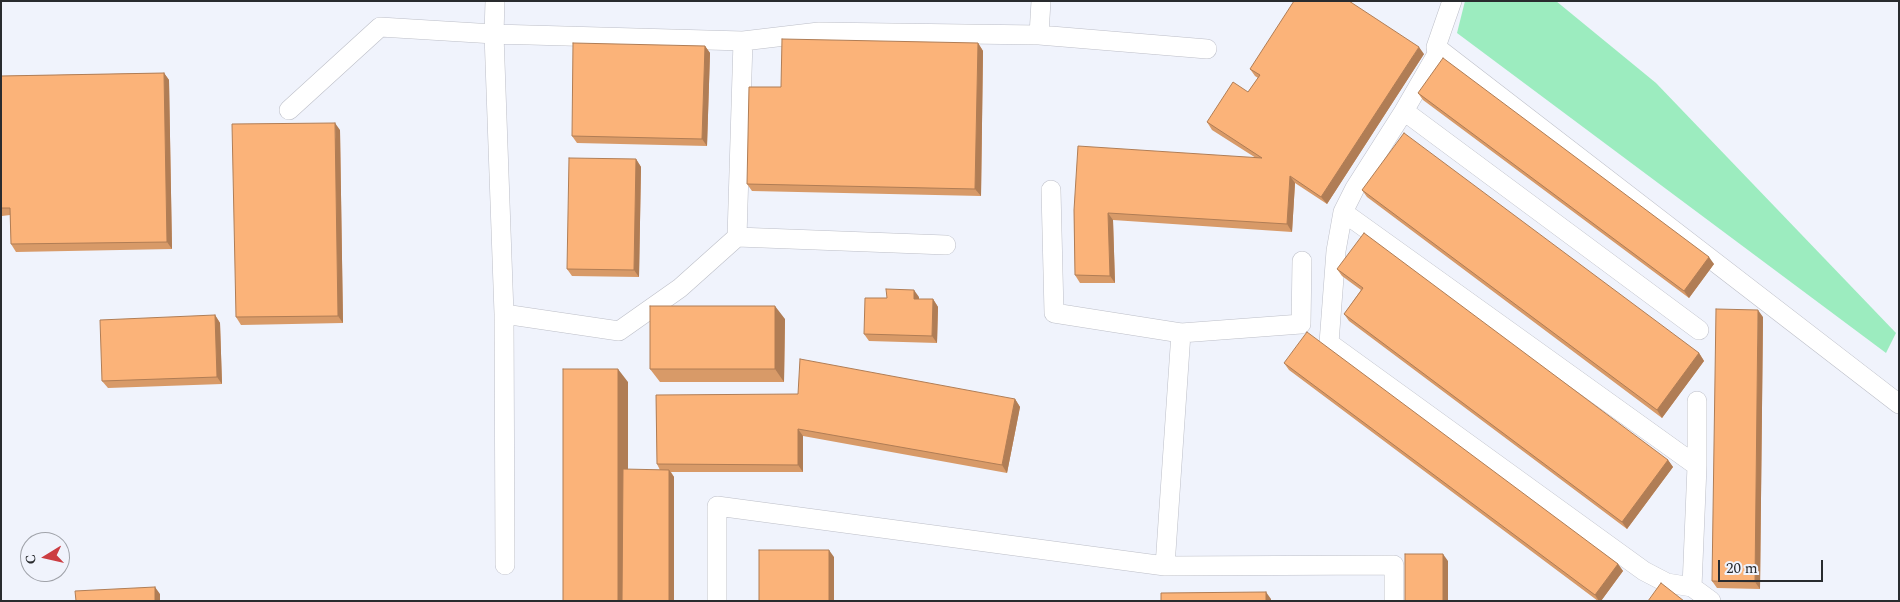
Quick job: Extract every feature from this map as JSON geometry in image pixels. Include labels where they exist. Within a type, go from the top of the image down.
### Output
[{"type":"lane","points":[[495,1],[494,34],[504,314],[505,565]]},
{"type":"lane","points":[[1039,35],[1041,1]]},
{"type":"lane","points":[[1452,1],[1436,46],[1437,54],[1342,212],[1336,252],[1329,343],[1644,571],[1667,582],[1692,587],[1710,601]]},
{"type":"lane","points":[[289,110],[380,27],[494,34],[743,41],[819,32],[1039,35],[1207,49]]},
{"type":"lane","points":[[737,237],[743,41]]},
{"type":"lane","points":[[1436,46],[1899,404]]},
{"type":"lane","points":[[1404,111],[1700,330]]},
{"type":"lane","points":[[1051,190],[1054,313],[1181,333],[1301,324],[1302,261]]},
{"type":"lane","points":[[1342,212],[1697,466]]},
{"type":"lane","points":[[504,314],[620,331],[680,288],[737,237],[946,245]]},
{"type":"lane","points":[[1164,566],[1181,333]]},
{"type":"lane","points":[[1692,587],[1697,466],[1697,401]]},
{"type":"lane","points":[[717,601],[717,506],[1164,566],[1394,565],[1394,601]]},
{"type":"green space","points":[[1465,1],[1556,1],[1656,83],[1896,333],[1886,353],[1457,33]]},
{"type":"building","points":[[1294,1],[1349,1],[1419,47],[1321,197],[1290,176],[1287,224],[1108,213],[1110,276],[1075,275],[1074,210],[1078,146],[1262,158],[1207,122],[1233,82],[1248,92],[1260,75],[1250,69]]},
{"type":"building","points":[[782,39],[978,43],[975,189],[747,184],[749,87],[781,87]]},
{"type":"building","points":[[573,43],[705,46],[702,139],[572,136]]},
{"type":"building","points":[[1443,58],[1709,257],[1684,291],[1418,93]]},
{"type":"building","points":[[164,73],[167,242],[11,244],[10,208],[1,208],[1,76]]},
{"type":"building","points":[[335,123],[338,316],[236,317],[232,124]]},
{"type":"building","points":[[1404,133],[1699,353],[1657,410],[1362,190]]},
{"type":"building","points":[[569,158],[636,159],[634,270],[567,269]]},
{"type":"building","points":[[1364,233],[1668,460],[1622,522],[1344,314],[1363,288],[1337,269]]},
{"type":"building","points":[[886,289],[914,290],[914,299],[933,299],[932,336],[864,334],[865,298],[887,298]]},
{"type":"building","points":[[650,306],[775,306],[775,369],[650,369]]},
{"type":"building","points":[[1716,309],[1758,310],[1755,582],[1712,581]]},
{"type":"building","points":[[215,315],[217,377],[102,381],[100,320]]},
{"type":"building","points":[[1307,332],[1618,564],[1595,595],[1284,363]]},
{"type":"building","points":[[800,359],[1015,399],[1002,465],[798,429],[798,465],[657,464],[656,395],[798,394]]},
{"type":"building","points":[[563,369],[618,369],[618,601],[563,601]]},
{"type":"building","points":[[623,469],[669,470],[669,601],[622,601]]},
{"type":"building","points":[[759,550],[829,550],[829,601],[759,601]]},
{"type":"building","points":[[1405,554],[1443,554],[1443,601],[1405,601]]},
{"type":"building","points":[[1661,583],[1684,601],[1648,601]]},
{"type":"building","points":[[155,587],[155,601],[76,601],[75,591]]},
{"type":"building","points":[[1266,592],[1266,601],[1161,601],[1161,593]]}]
